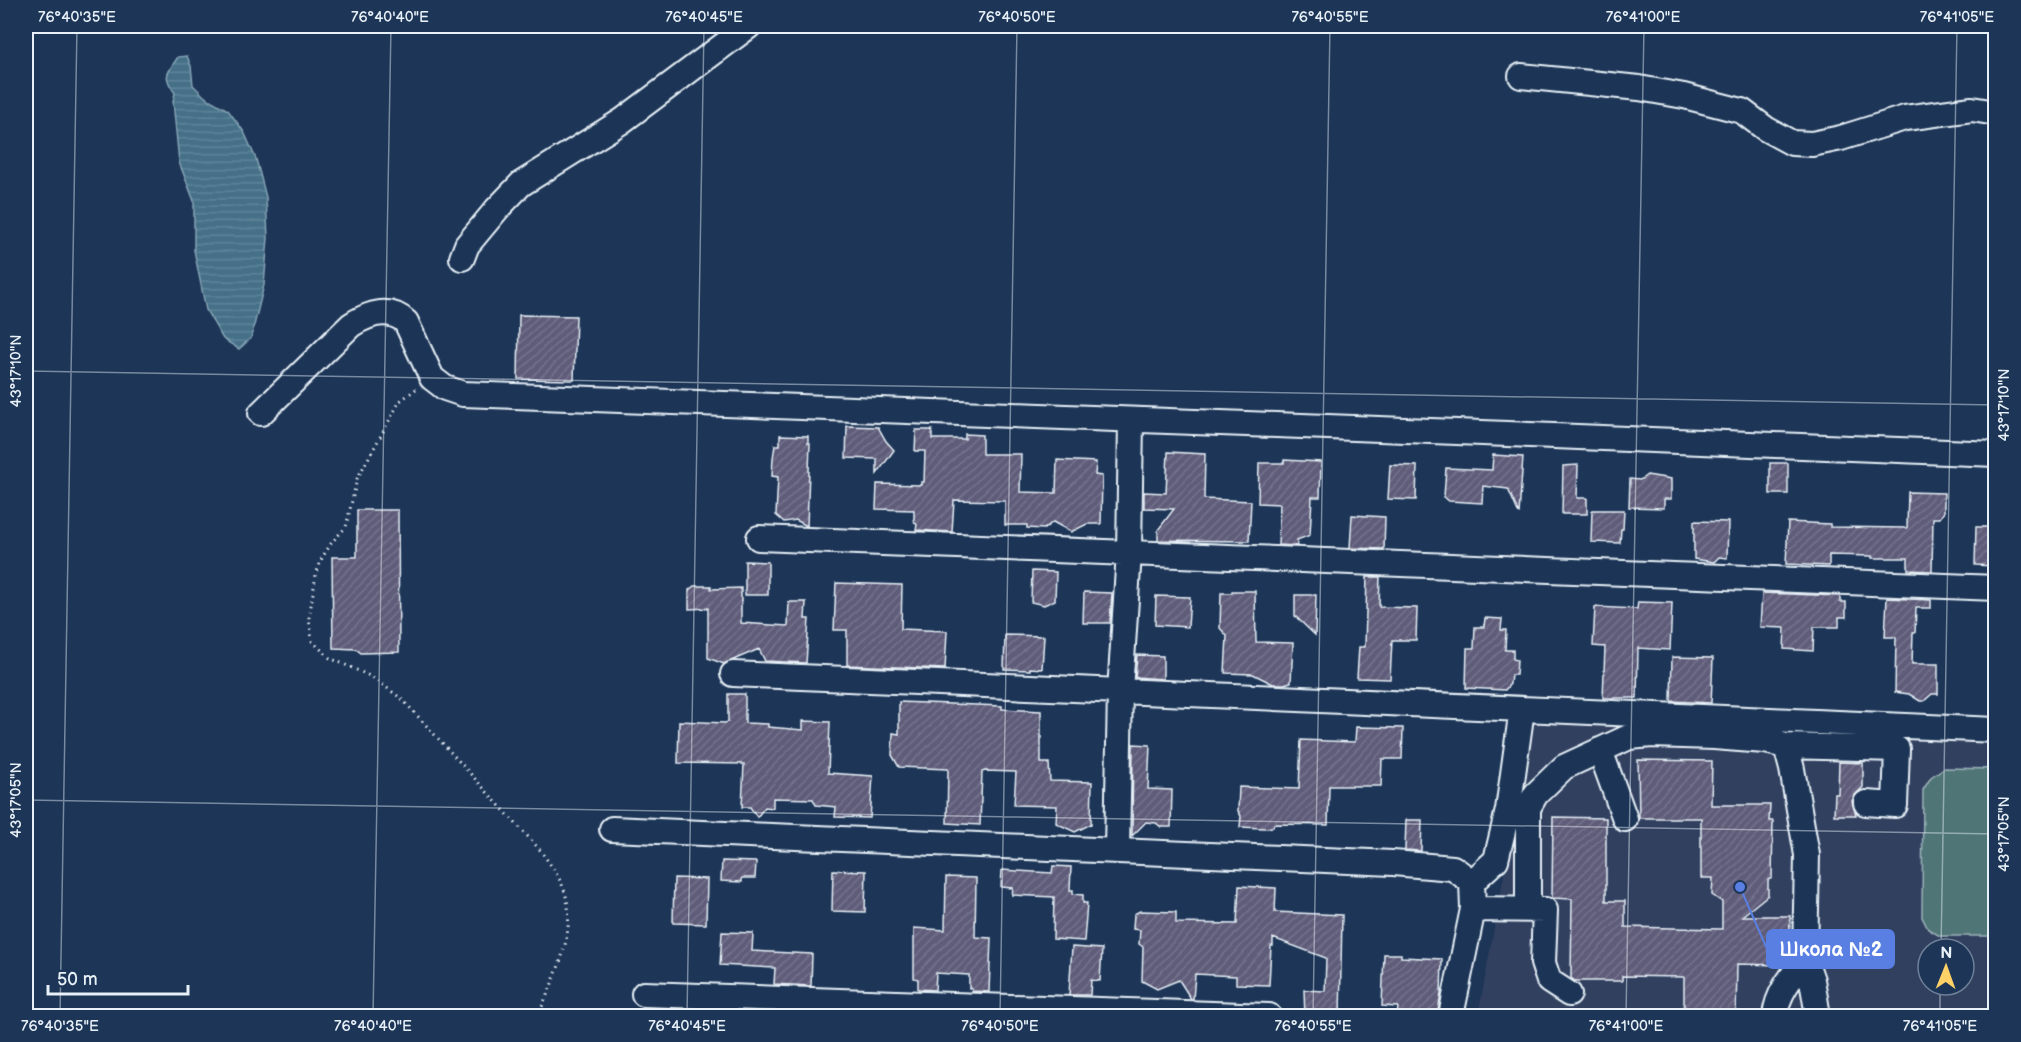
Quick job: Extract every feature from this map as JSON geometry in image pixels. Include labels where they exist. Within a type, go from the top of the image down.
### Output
[{"type":"street","points":[[462,258],[467,245],[521,184],[622,121],[749,26]]},
{"type":"street","points":[[1521,76],[1640,88],[1684,96],[1742,111],[1766,129],[1792,143],[1822,142],[1905,118],[1972,109],[1995,113]]},
{"type":"street","points":[[261,413],[351,325],[366,315],[390,313],[400,316],[406,322],[432,378],[439,385],[463,394],[1995,454]]},
{"type":"street","points":[[1117,850],[1120,691],[1129,553],[1131,420]]},
{"type":"street","points":[[759,538],[1995,588]]},
{"type":"street","points":[[733,674],[1995,730]]},
{"type":"street","points":[[1451,1017],[1473,909],[1473,882],[1496,860],[1509,810],[1522,709]]},
{"type":"street","points":[[1528,909],[1528,808],[1536,794],[1564,767],[1629,737],[1652,735],[1765,741],[1786,746],[1897,749],[1895,805],[1866,803]]},
{"type":"street","points":[[1786,746],[1807,855],[1805,960],[1824,1016]]},
{"type":"street","points":[[1600,750],[1625,819]]},
{"type":"street","points":[[612,829],[1393,863],[1453,868],[1473,882]]},
{"type":"street","points":[[1473,909],[1545,909],[1544,963],[1550,981],[1569,994]]},
{"type":"street","points":[[1775,1017],[1779,997],[1788,981],[1805,960]]},
{"type":"street","points":[[644,994],[1269,1017]]},
{"type":"path","points":[[439,385],[416,389],[400,401],[357,479],[346,527],[332,542],[316,574],[309,618],[310,632],[312,641],[330,658],[372,677],[402,699],[541,851],[556,872],[567,902],[566,937],[555,977],[538,1017]]},
{"type":"shaded area","points":[[187,56],[191,66],[193,85],[205,97],[228,110],[244,132],[256,159],[266,197],[268,238],[264,285],[251,338],[239,349],[223,339],[206,310],[194,250],[194,201],[179,162],[173,101],[175,93],[167,78],[178,57]]},
{"type":"shaded area","points":[[1532,722],[1995,741],[1995,1016],[1478,1016]]},
{"type":"green space","points":[[1944,768],[1995,769],[1995,936],[1940,936],[1928,929],[1922,917],[1923,790],[1931,777]]},
{"type":"building","points":[[519,315],[576,316],[574,380],[518,379]]},
{"type":"building","points":[[847,426],[878,427],[894,450],[877,474],[877,459],[846,458]]},
{"type":"building","points":[[916,430],[932,430],[932,439],[965,439],[965,434],[982,435],[982,454],[1021,454],[1020,492],[1056,493],[1057,460],[1096,462],[1095,475],[1102,476],[1101,524],[1087,524],[1071,532],[1053,522],[1044,529],[1027,528],[1027,525],[1005,525],[1005,501],[954,500],[952,532],[916,530],[914,510],[876,509],[877,484],[921,485],[921,482],[924,482],[925,451],[915,451]]},
{"type":"building","points":[[780,435],[808,436],[808,443],[810,443],[807,526],[796,520],[784,522],[776,515],[778,477],[772,476],[775,445],[780,445]]},
{"type":"building","points":[[1168,452],[1205,454],[1204,499],[1251,501],[1249,541],[1158,540],[1158,530],[1174,509],[1144,508],[1144,492],[1166,493]]},
{"type":"building","points":[[1493,455],[1523,457],[1519,514],[1508,489],[1483,486],[1482,503],[1449,501],[1444,497],[1446,468],[1492,470]]},
{"type":"building","points":[[1284,460],[1321,462],[1320,497],[1312,497],[1310,535],[1297,540],[1297,546],[1278,545],[1280,504],[1258,503],[1259,463],[1284,463]]},
{"type":"building","points":[[1770,463],[1788,463],[1788,494],[1770,494]]},
{"type":"building","points":[[1390,465],[1417,466],[1416,500],[1388,499]]},
{"type":"building","points":[[1578,465],[1577,498],[1587,498],[1587,514],[1562,514],[1563,466]]},
{"type":"building","points":[[1647,475],[1671,479],[1671,499],[1664,499],[1664,508],[1629,507],[1630,479],[1640,480]]},
{"type":"building","points":[[1908,492],[1944,493],[1944,512],[1940,518],[1933,518],[1932,571],[1908,570],[1908,558],[1872,558],[1872,556],[1829,555],[1829,566],[1786,564],[1788,522],[1830,524],[1830,527],[1907,528]]},
{"type":"building","points":[[357,510],[398,510],[399,652],[361,653],[356,649],[333,648],[332,557],[357,557]]},
{"type":"building","points":[[1592,510],[1624,510],[1620,543],[1591,542]]},
{"type":"building","points":[[1352,515],[1385,517],[1384,549],[1350,548]]},
{"type":"building","points":[[1694,521],[1728,522],[1727,558],[1719,557],[1714,562],[1694,559]]},
{"type":"building","points":[[1976,527],[1995,527],[1995,566],[1975,565]]},
{"type":"building","points":[[745,561],[768,562],[768,595],[745,595]]},
{"type":"building","points":[[1032,571],[1056,572],[1055,600],[1044,605],[1031,602]]},
{"type":"building","points":[[1367,577],[1380,577],[1379,607],[1417,608],[1416,640],[1392,640],[1390,679],[1357,678],[1359,647],[1365,647]]},
{"type":"building","points":[[836,583],[902,585],[901,629],[947,631],[945,669],[847,665],[847,630],[834,630]]},
{"type":"building","points":[[694,586],[711,586],[711,589],[741,588],[741,623],[788,626],[789,602],[806,602],[805,619],[809,619],[806,663],[765,661],[759,649],[724,664],[708,658],[708,608],[689,609],[689,590]]},
{"type":"building","points":[[1232,591],[1255,591],[1256,642],[1293,643],[1291,682],[1273,684],[1253,674],[1225,673],[1227,636],[1220,628],[1221,593],[1232,593]]},
{"type":"building","points":[[1084,592],[1112,593],[1110,623],[1083,623]]},
{"type":"building","points":[[1762,593],[1840,596],[1840,602],[1846,602],[1846,617],[1839,617],[1839,627],[1814,627],[1813,651],[1784,649],[1785,628],[1760,627]]},
{"type":"building","points":[[1295,595],[1316,595],[1315,635],[1295,616]]},
{"type":"building","points":[[1156,596],[1190,597],[1188,627],[1155,625]]},
{"type":"building","points":[[1887,598],[1931,600],[1931,608],[1916,608],[1915,633],[1913,633],[1912,664],[1938,664],[1938,694],[1932,694],[1924,701],[1909,694],[1895,692],[1896,637],[1885,637]]},
{"type":"building","points":[[1638,602],[1672,603],[1670,650],[1638,648],[1637,698],[1603,698],[1605,647],[1593,646],[1595,607],[1637,609]]},
{"type":"building","points":[[1485,618],[1502,619],[1501,630],[1506,630],[1505,650],[1513,650],[1513,659],[1517,660],[1516,675],[1511,675],[1510,684],[1505,690],[1466,688],[1467,648],[1474,648],[1475,627],[1484,627]]},
{"type":"building","points":[[1005,635],[1044,636],[1042,669],[1004,669]]},
{"type":"building","points":[[1137,655],[1163,656],[1163,679],[1135,677]]},
{"type":"building","points":[[1672,657],[1713,658],[1711,703],[1671,701]]},
{"type":"building","points":[[728,694],[745,694],[745,723],[803,730],[803,721],[830,722],[828,773],[873,776],[870,818],[835,817],[836,807],[816,805],[813,799],[773,798],[773,808],[765,807],[757,817],[750,807],[742,807],[744,764],[678,763],[679,721],[728,722]]},
{"type":"building","points":[[899,702],[1002,706],[1002,709],[1041,711],[1041,763],[1049,763],[1050,781],[1092,782],[1091,824],[1075,832],[1056,823],[1057,806],[1014,805],[1016,772],[985,771],[982,772],[980,825],[947,823],[948,769],[899,767],[892,755],[893,733],[899,734]]},
{"type":"building","points":[[1356,727],[1403,728],[1402,759],[1382,759],[1381,786],[1329,786],[1328,825],[1274,824],[1273,827],[1264,828],[1240,827],[1239,787],[1299,789],[1301,740],[1355,742]]},
{"type":"building","points":[[1133,744],[1150,745],[1148,789],[1172,790],[1171,827],[1161,827],[1156,823],[1146,822],[1132,836]]},
{"type":"building","points":[[1638,760],[1712,761],[1711,805],[1770,805],[1769,821],[1773,821],[1772,878],[1768,880],[1768,895],[1742,916],[1790,916],[1789,957],[1783,965],[1737,964],[1736,1017],[1684,1017],[1684,977],[1622,976],[1622,981],[1575,981],[1571,978],[1572,899],[1552,898],[1553,817],[1606,818],[1606,901],[1625,901],[1625,927],[1722,929],[1722,902],[1712,895],[1713,878],[1701,878],[1701,818],[1639,818]]},
{"type":"building","points":[[1839,762],[1863,763],[1863,787],[1852,801],[1856,815],[1834,815],[1835,794],[1838,794]]},
{"type":"building","points":[[1406,820],[1422,820],[1421,851],[1405,850]]},
{"type":"building","points":[[722,861],[756,862],[755,878],[742,878],[742,882],[721,881]]},
{"type":"building","points":[[1053,866],[1071,867],[1070,890],[1073,890],[1073,894],[1083,895],[1083,903],[1087,903],[1084,941],[1053,939],[1054,897],[1012,895],[1013,888],[1001,887],[1002,870],[1052,873]]},
{"type":"building","points":[[833,870],[866,871],[865,912],[832,911]]},
{"type":"building","points":[[946,877],[976,878],[975,937],[991,938],[989,992],[972,991],[969,988],[969,975],[936,973],[935,990],[918,989],[918,979],[914,978],[914,928],[945,930]]},
{"type":"building","points":[[674,878],[707,879],[706,924],[673,923]]},
{"type":"building","points":[[1239,886],[1276,888],[1275,912],[1342,915],[1340,1017],[1305,1017],[1304,990],[1325,991],[1326,958],[1273,938],[1269,985],[1236,984],[1236,976],[1195,974],[1193,999],[1191,999],[1179,980],[1157,989],[1142,981],[1143,947],[1139,944],[1140,930],[1133,929],[1134,914],[1140,911],[1176,912],[1176,923],[1237,924]]},
{"type":"building","points":[[722,932],[753,933],[752,951],[812,954],[811,986],[774,984],[775,968],[720,965]]},
{"type":"building","points":[[1072,947],[1102,949],[1100,981],[1091,980],[1090,995],[1069,995]]},
{"type":"building","points":[[1384,954],[1442,959],[1441,994],[1437,1017],[1397,1017],[1398,1007],[1382,1006]]},
{"type":"place","name":"Школа №2","points":[[1740,887]]}]
